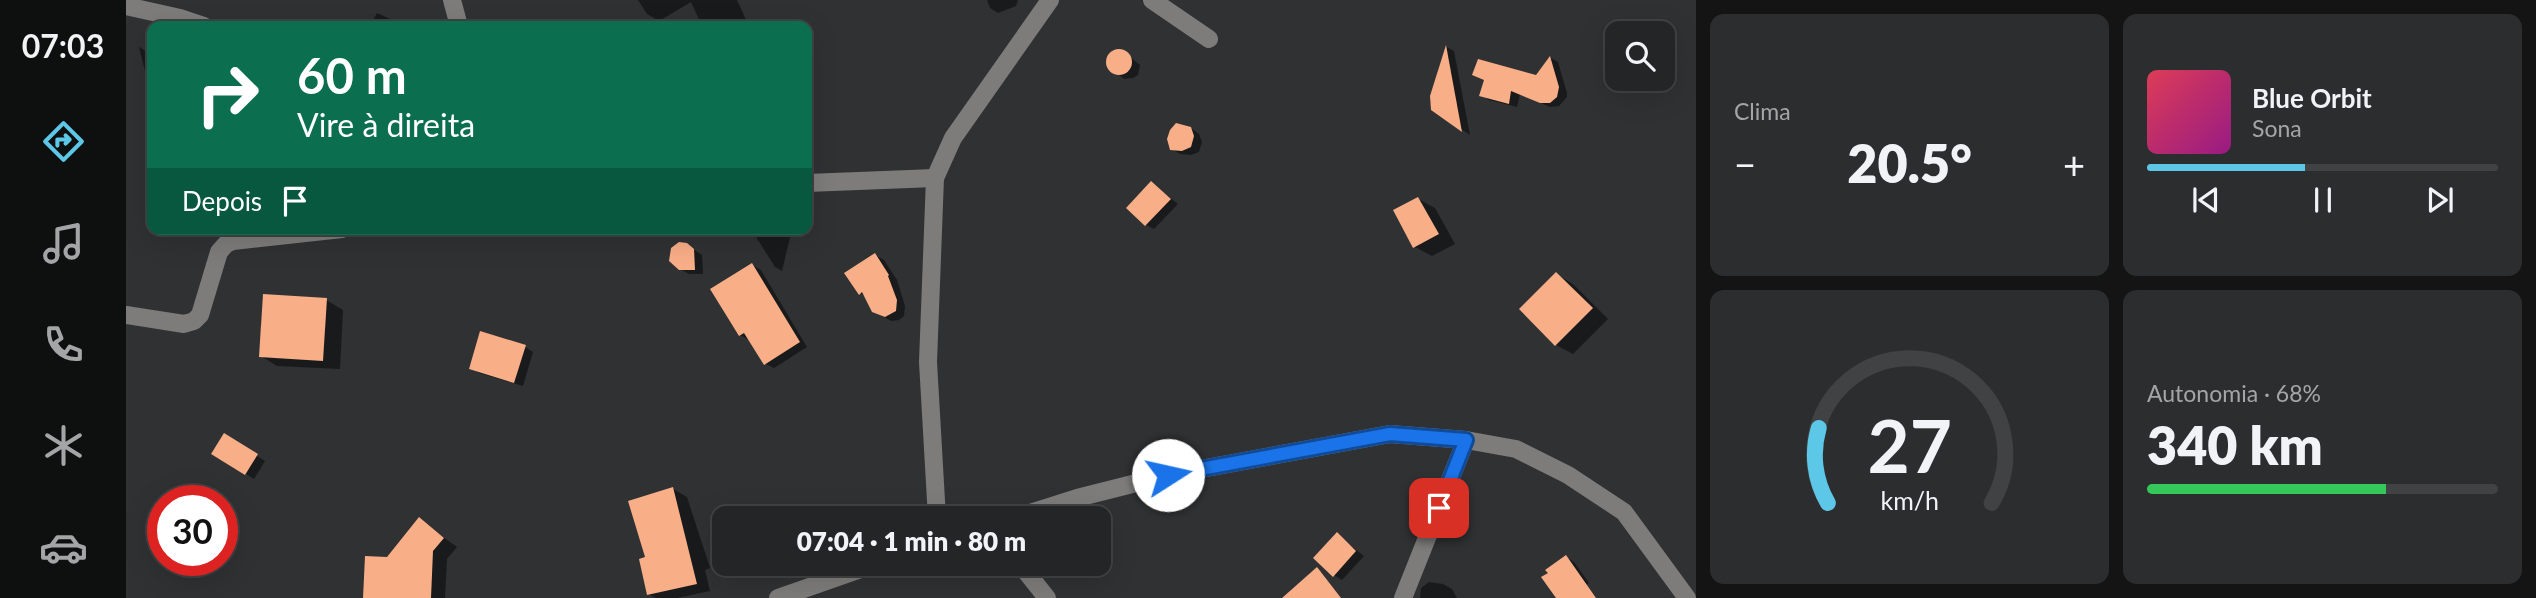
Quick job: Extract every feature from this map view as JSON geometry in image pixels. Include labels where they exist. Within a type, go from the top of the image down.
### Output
[{"type":"street","points":[[452,0],[458,21]]},
{"type":"street","points":[[936,506],[928,362],[934,177],[953,138],[1050,0]]},
{"type":"street","points":[[1152,0],[1209,39]]},
{"type":"street","points":[[126,6],[189,21]]},
{"type":"street","points":[[812,183],[934,177]]},
{"type":"street","points":[[126,315],[184,324],[194,321],[200,314],[219,252],[226,244],[288,235]]},
{"type":"street","points":[[1052,506],[1168,475],[1390,434],[1466,440],[1516,449],[1569,475],[1624,512],[1687,598]]},
{"type":"street","points":[[1403,598],[1466,440]]},
{"type":"street","points":[[778,598],[841,576]]},
{"type":"street","points":[[1030,576],[1047,598]]},
{"type":"building","points":[[1446,45],[1462,132],[1431,110],[1430,96]]},
{"type":"building","points":[[1119,49],[1128,53],[1132,62],[1128,71],[1119,75],[1110,71],[1106,62],[1110,53]]},
{"type":"building","points":[[1550,56],[1559,87],[1557,97],[1550,103],[1540,103],[1511,91],[1509,104],[1479,96],[1484,80],[1472,75],[1478,59],[1536,75]]},
{"type":"building","points":[[1176,123],[1191,127],[1194,136],[1191,147],[1182,151],[1170,150],[1167,139]]},
{"type":"building","points":[[1151,181],[1171,199],[1145,226],[1126,208]]},
{"type":"building","points":[[1418,197],[1439,234],[1413,248],[1393,210]]},
{"type":"building","points":[[679,242],[687,243],[694,249],[695,270],[679,270],[669,261],[671,248]]},
{"type":"building","points":[[875,253],[889,275],[897,300],[896,311],[885,317],[872,312],[862,292],[859,295],[844,273]]},
{"type":"building","points":[[752,263],[800,342],[764,365],[744,333],[739,336],[710,289]]},
{"type":"building","points":[[1556,272],[1593,308],[1555,346],[1519,309]]},
{"type":"building","points":[[263,294],[327,298],[323,361],[259,357]]},
{"type":"building","points":[[480,331],[526,345],[514,383],[469,369]]},
{"type":"building","points":[[224,433],[258,454],[245,475],[211,454]]},
{"type":"building","points":[[673,487],[697,584],[647,595],[639,559],[645,557],[628,501]]},
{"type":"building","points":[[419,517],[444,538],[433,551],[431,598],[363,598],[365,556],[387,557]]},
{"type":"building","points":[[1337,532],[1356,551],[1333,577],[1313,558]]},
{"type":"building","points":[[1566,555],[1596,598],[1556,598],[1541,577],[1548,573],[1545,570]]},
{"type":"building","points":[[1317,567],[1341,598],[1282,598]]},
{"type":"route","points":[[1168,475],[1390,434],[1466,440],[1439,508]]}]
